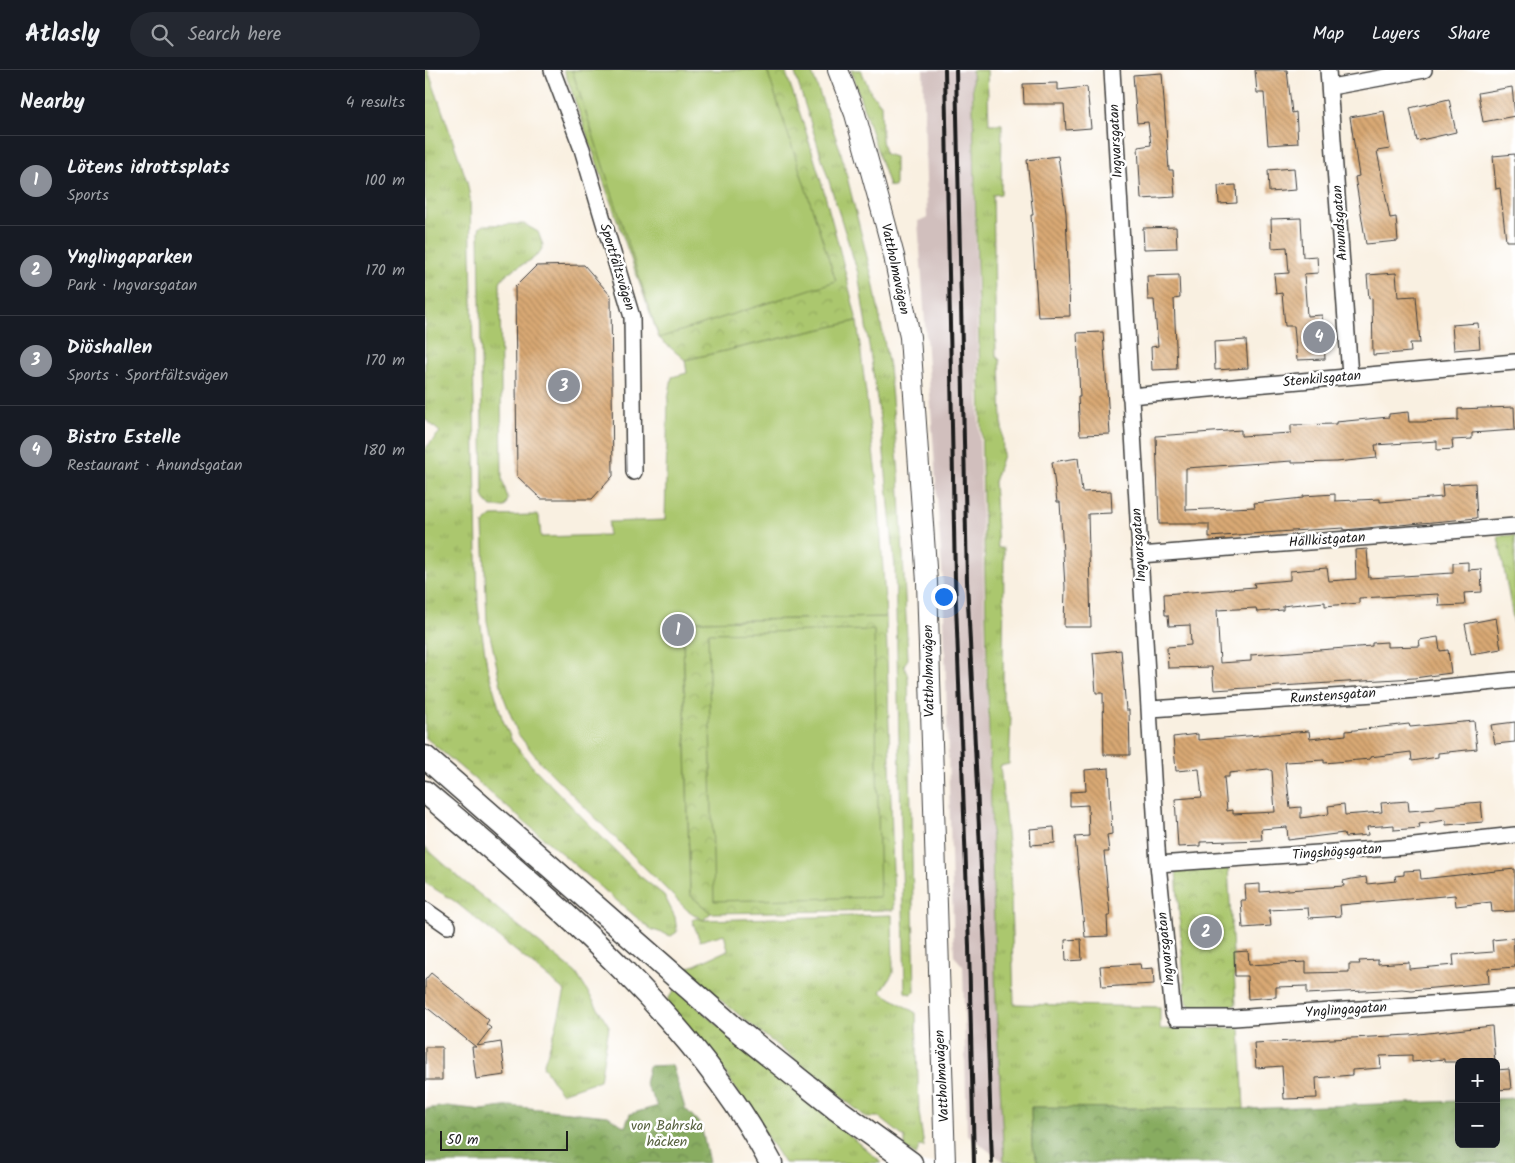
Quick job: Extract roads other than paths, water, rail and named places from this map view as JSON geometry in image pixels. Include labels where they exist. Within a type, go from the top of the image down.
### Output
[{"type":"main road","name":"Vattholmavägen","points":[[838,70],[855,114],[892,247],[909,337],[927,582],[945,1163]]},
{"type":"main road","points":[[425,757],[732,1026],[835,1108],[911,1163]]},
{"type":"main road","points":[[425,792],[511,866],[645,991],[718,1079],[771,1163]]},
{"type":"street","name":"Sportfältsvägen","points":[[551,70],[582,148],[632,317],[634,472]]},
{"type":"street","name":"Ingvarsgatan","points":[[1112,70],[1139,555],[1151,709],[1158,864],[1173,1013],[1176,1018]]},
{"type":"street","name":"Anundsgatan","points":[[1328,70],[1331,87],[1350,376]]},
{"type":"street","points":[[1331,87],[1424,70]]},
{"type":"street","name":"Stenkilsgatan","points":[[1130,396],[1515,362]]},
{"type":"street","name":"Hällkistgatan","points":[[1139,555],[1515,526]]},
{"type":"street","name":"Runstensgatan","points":[[1151,709],[1375,694],[1515,680]]},
{"type":"street","name":"Tingshögsgatan","points":[[1158,864],[1405,847],[1515,835]]},
{"type":"street","points":[[425,910],[448,926]]},
{"type":"street","name":"Ynglingagatan","points":[[1176,1018],[1234,1018],[1515,998]]},
{"type":"railway","points":[[945,70],[955,578],[969,946],[974,1163]]},
{"type":"railway","points":[[956,70],[967,581],[985,951],[992,1163]]},
{"type":"place","name":"Bistro Estelle","points":[[1319,337]]},
{"type":"place","name":"Diöshallen","points":[[564,386]]},
{"type":"place","name":"Lötens idrottsplats","points":[[678,630]]},
{"type":"place","name":"Ynglingaparken","points":[[1206,932]]},
{"type":"park label","name":"von Bahrska häcken","points":[[667,1134]]}]
